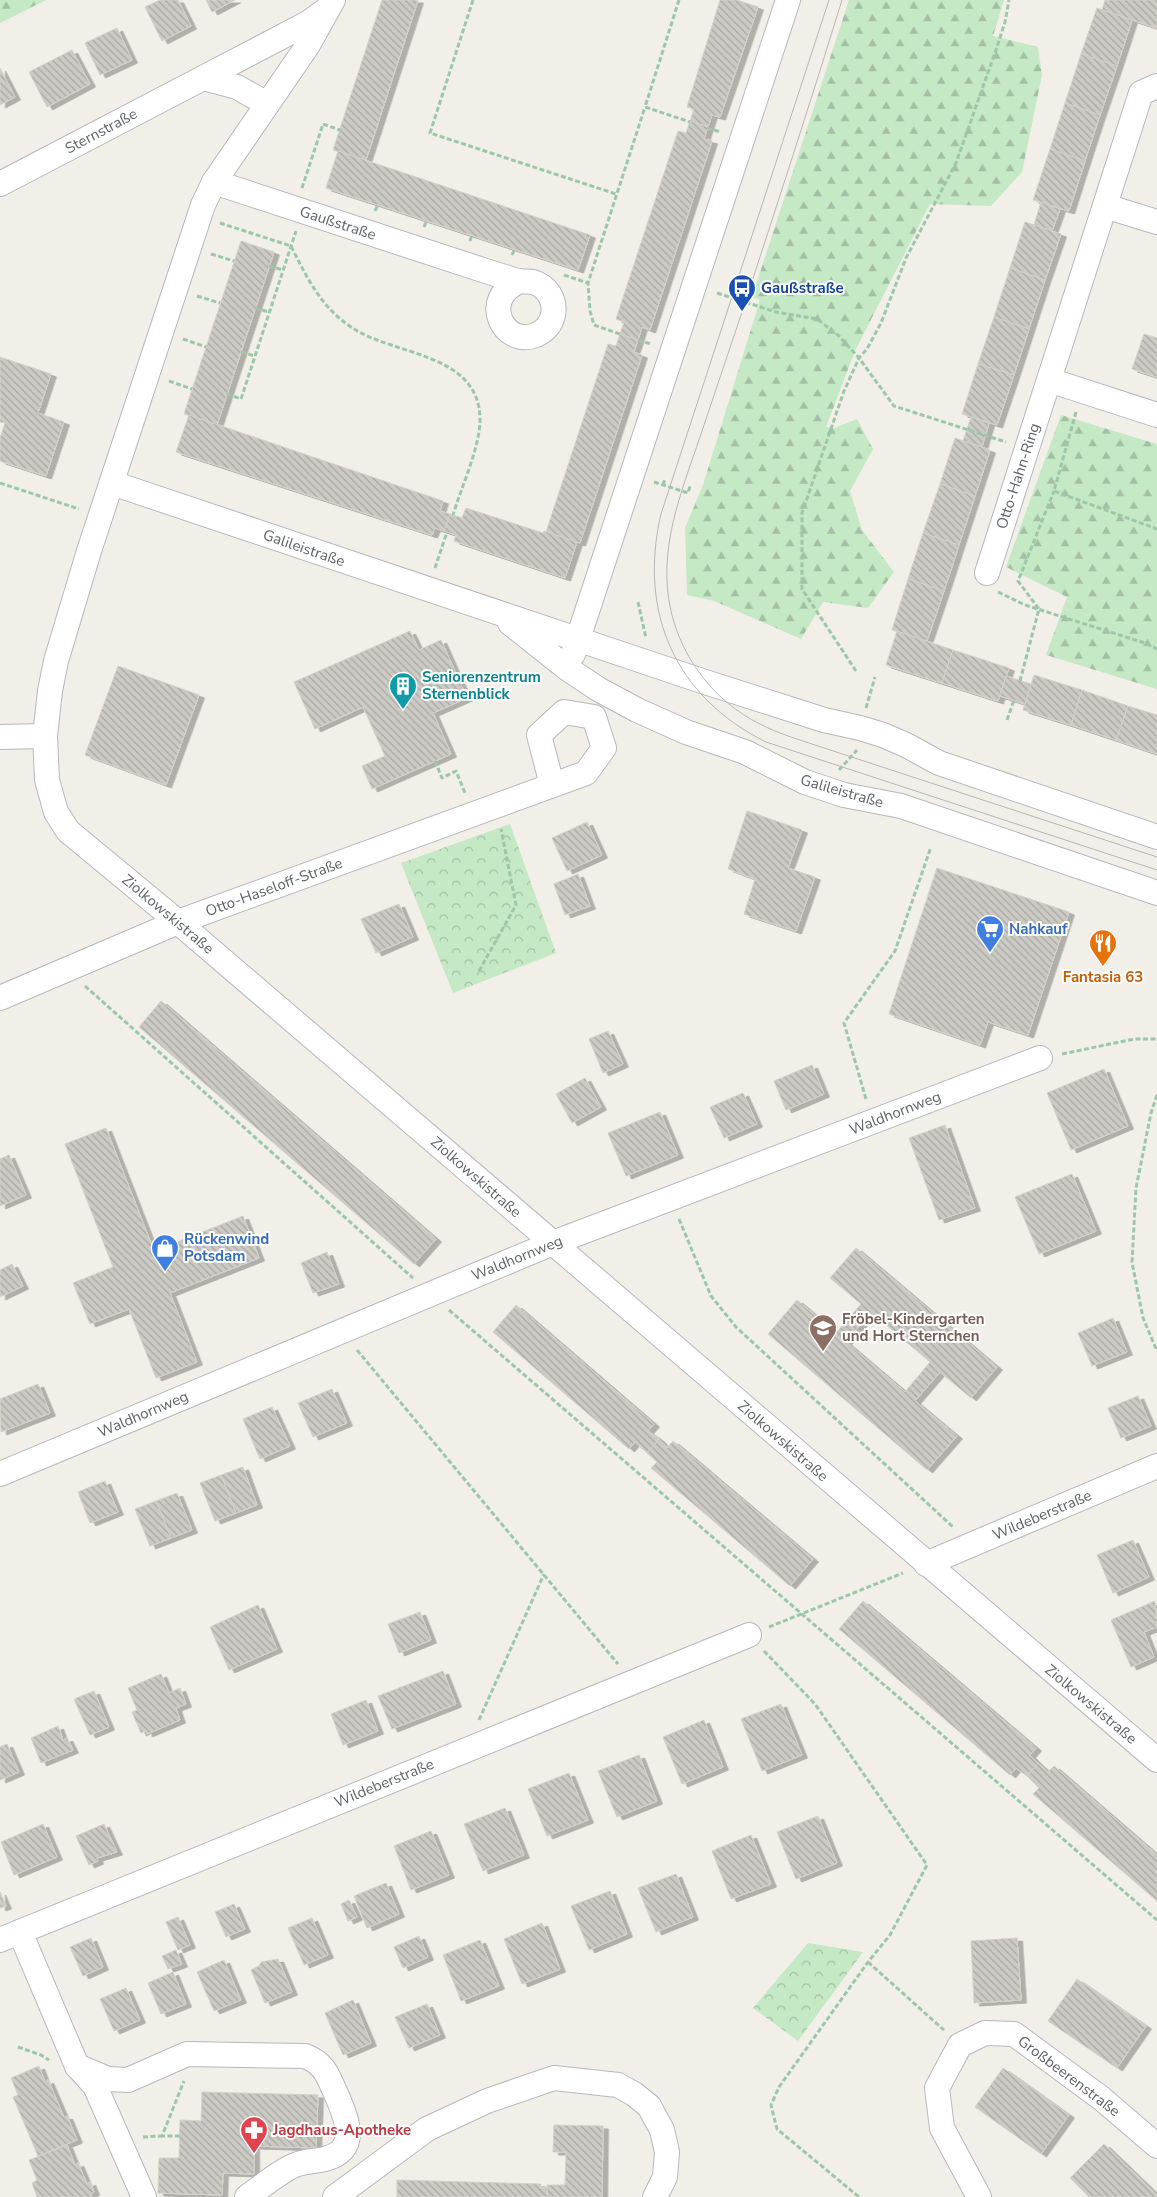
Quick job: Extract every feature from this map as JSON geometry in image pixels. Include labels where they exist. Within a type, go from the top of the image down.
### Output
[{"type":"street","points":[[568,669],[788,0]]},
{"type":"street","points":[[112,483],[203,206],[214,182],[308,45],[332,3]]},
{"type":"street","name":"Sternstraße","points":[[0,184],[308,23],[332,3]]},
{"type":"street","points":[[203,78],[237,87],[267,104]]},
{"type":"street","name":"Otto-Hahn-Ring","points":[[987,573],[1141,93],[1157,86]]},
{"type":"street","name":"Gaußstraße","points":[[214,182],[520,281]]},
{"type":"street","points":[[1105,206],[1157,222]]},
{"type":"street","points":[[1049,380],[1157,415]]},
{"type":"street","name":"Ziolkowskistraße","points":[[112,483],[56,661],[50,691],[45,736],[47,780],[56,812],[68,831],[178,922],[1157,1760]]},
{"type":"street","name":"Galileistraße","points":[[112,483],[804,714],[884,735],[939,763],[1157,837]]},
{"type":"street","name":"Galileistraße","points":[[497,613],[568,669],[598,689],[637,710],[686,732],[745,752],[806,782],[844,795],[901,806],[1157,893]]},
{"type":"street","points":[[0,737],[45,736]]},
{"type":"street","name":"Otto-Haseloff-Straße","points":[[0,998],[178,922],[552,785]]},
{"type":"street","name":"Waldhornweg","points":[[0,1474],[552,1243],[1040,1058]]},
{"type":"street","name":"Wildeberstraße","points":[[926,1564],[1157,1466]]},
{"type":"street","name":"Wildeberstraße","points":[[144,2197],[95,2086],[66,2065],[10,1936],[749,1635]]},
{"type":"street","name":"Großbeerenstraße","points":[[960,2045],[985,2033],[1014,2034],[1102,2098],[1157,2146]]},
{"type":"street","points":[[960,2045],[937,2088],[942,2128],[979,2197]]},
{"type":"street","points":[[66,2065],[108,2079],[128,2080],[187,2054],[305,2056],[317,2060],[324,2068],[346,2118],[348,2128],[344,2148],[335,2155],[297,2164],[246,2197]]},
{"type":"street","points":[[335,2197],[427,2129],[488,2101],[554,2078],[618,2085],[634,2094],[649,2106],[662,2130],[667,2152],[665,2177],[655,2197]]},
{"type":"path","points":[[473,0],[430,133],[616,194]]},
{"type":"path","points":[[620,334],[594,325],[590,311],[588,283],[679,0]]},
{"type":"path","points":[[856,671],[802,589],[802,513],[833,419],[859,358],[867,349],[881,323],[906,258],[956,163],[996,50],[1005,22],[1009,0]]},
{"type":"path","points":[[645,107],[690,122]]},
{"type":"path","points":[[227,394],[240,399],[308,193],[301,190],[322,124],[340,130]]},
{"type":"path","points":[[220,223],[291,246],[314,292],[331,312],[352,328],[374,339],[451,367],[468,382],[478,402],[480,420],[475,445],[453,515]]},
{"type":"path","points":[[415,227],[424,230]]},
{"type":"path","points":[[210,253],[234,262]]},
{"type":"path","points":[[503,255],[511,258]]},
{"type":"path","points":[[270,266],[283,270]]},
{"type":"path","points":[[562,274],[588,283]]},
{"type":"path","points":[[695,286],[776,312],[817,319],[839,336],[859,358],[894,406],[1027,448]]},
{"type":"path","points":[[196,295],[220,303]]},
{"type":"path","points":[[255,308],[269,312]]},
{"type":"path","points":[[182,339],[206,347]]},
{"type":"path","points":[[241,352],[255,356]]},
{"type":"path","points":[[168,381],[192,389]]},
{"type":"path","points":[[1039,610],[1018,581],[1054,491],[1082,391]]},
{"type":"path","points":[[632,475],[688,493],[690,486]]},
{"type":"path","points":[[663,485],[665,478]]},
{"type":"path","points":[[0,483],[101,516]]},
{"type":"path","points":[[1054,491],[1157,529]]},
{"type":"path","points":[[428,590],[447,532]]},
{"type":"path","points":[[987,573],[989,586],[997,592],[1039,610],[1146,643],[1157,649]]},
{"type":"path","points":[[1020,681],[1039,610]]},
{"type":"path","points":[[1007,720],[1014,700]]},
{"type":"path","points":[[435,761],[442,778],[456,771],[474,814]]},
{"type":"path","points":[[479,971],[516,905],[497,806]]},
{"type":"path","points":[[872,1122],[844,1022],[895,951],[931,847]]},
{"type":"path","points":[[67,970],[431,1294],[1157,1920]]},
{"type":"path","points":[[1040,1058],[1134,1039],[1157,1039]]},
{"type":"path","points":[[1157,1095],[1151,1113],[1136,1188],[1132,1262],[1143,1318],[1157,1351]]},
{"type":"path","points":[[670,1198],[711,1296],[736,1327],[972,1545]]},
{"type":"path","points":[[342,1331],[633,1682]]},
{"type":"path","points":[[859,2197],[777,2130],[771,2105],[779,2087],[868,1962],[890,1935],[928,1865],[814,1704],[749,1635],[926,1564]]},
{"type":"path","points":[[466,1750],[544,1574]]},
{"type":"path","points":[[868,1962],[960,2045]]},
{"type":"path","points":[[18,2046],[66,2065]]},
{"type":"path","points":[[180,2136],[162,2136],[192,2061],[192,2054]]},
{"type":"green space","points":[[0,0],[46,0],[0,23]]},
{"type":"green space","points":[[849,0],[1004,0],[993,36],[1038,47],[1042,75],[1022,172],[991,206],[930,204],[855,351],[826,427],[835,428],[857,419],[873,449],[850,491],[862,530],[894,572],[868,608],[823,602],[801,639],[714,601],[687,595],[685,528],[703,485],[760,300],[752,297]]},
{"type":"green space","points":[[1061,415],[1157,444],[1157,689],[1046,655],[1067,597],[1006,567]]},
{"type":"green space","points":[[510,824],[556,953],[453,993],[401,863]]},
{"type":"green space","points":[[808,1943],[863,1952],[798,2041],[753,2008]]},
{"type":"building","points":[[160,0],[178,0],[191,26],[162,41],[145,7]]},
{"type":"building","points":[[206,0],[235,0],[212,12]]},
{"type":"building","points":[[382,0],[418,0],[366,160],[333,150]]},
{"type":"building","points":[[720,0],[737,0],[758,7],[720,117],[712,115],[708,127],[690,121],[694,109],[687,107]]},
{"type":"building","points":[[1105,0],[1157,0],[1157,28],[1102,10]]},
{"type":"building","points":[[1097,8],[1132,20],[1117,66],[1081,54]]},
{"type":"building","points":[[117,28],[132,60],[100,75],[85,43]]},
{"type":"building","points":[[72,50],[90,84],[47,107],[29,72]]},
{"type":"building","points":[[1081,54],[1117,66],[1100,115],[1065,103]]},
{"type":"building","points":[[0,68],[15,97],[0,105]]},
{"type":"building","points":[[1065,103],[1100,115],[1085,161],[1050,149]]},
{"type":"building","points":[[690,121],[708,127],[704,139],[712,141],[650,330],[642,327],[638,340],[620,334],[624,322],[616,319],[678,131],[686,133]]},
{"type":"building","points":[[1050,149],[1085,161],[1069,211],[1033,200]]},
{"type":"building","points":[[338,151],[590,235],[578,270],[326,188]]},
{"type":"building","points":[[1041,202],[1060,209],[1052,231],[1034,225]]},
{"type":"building","points":[[1025,222],[1061,234],[1045,280],[1010,268]]},
{"type":"building","points":[[241,241],[274,252],[217,425],[184,414]]},
{"type":"building","points":[[1010,268],[1045,280],[1029,329],[994,317]]},
{"type":"building","points":[[994,317],[1029,329],[1014,375],[978,364]]},
{"type":"building","points":[[620,334],[638,340],[634,352],[642,355],[580,543],[546,532],[608,344],[616,346]]},
{"type":"building","points":[[1144,334],[1157,338],[1157,377],[1132,369]]},
{"type":"building","points":[[0,357],[51,374],[38,413],[64,422],[46,476],[0,461],[0,438],[5,423],[0,422]]},
{"type":"building","points":[[978,364],[1014,375],[997,425],[962,414]]},
{"type":"building","points":[[189,415],[443,501],[440,511],[450,514],[444,531],[435,528],[432,535],[176,452]]},
{"type":"building","points":[[971,417],[989,423],[982,447],[963,441]]},
{"type":"building","points":[[955,438],[990,450],[975,496],[940,484]]},
{"type":"building","points":[[940,484],[975,496],[959,545],[923,533]]},
{"type":"building","points":[[466,508],[577,542],[565,578],[454,541],[456,535],[444,531],[450,514],[462,518]]},
{"type":"building","points":[[923,533],[959,545],[944,591],[908,579]]},
{"type":"building","points":[[908,579],[944,591],[927,641],[892,630]]},
{"type":"building","name":"Seniorenzentrum Sternenblick","points":[[410,631],[419,650],[441,640],[467,698],[433,713],[451,754],[372,789],[362,766],[385,756],[363,707],[315,729],[294,682]]},
{"type":"building","points":[[897,631],[953,650],[942,683],[886,665]]},
{"type":"building","points":[[953,650],[1009,668],[998,701],[942,683]]},
{"type":"building","points":[[118,666],[199,695],[166,785],[85,755]]},
{"type":"building","points":[[1034,675],[1082,690],[1071,725],[1023,710]]},
{"type":"building","points":[[1006,676],[1031,684],[1025,704],[1000,696]]},
{"type":"building","points":[[1082,690],[1128,706],[1116,740],[1071,725]]},
{"type":"building","points":[[1128,706],[1157,715],[1157,754],[1116,740]]},
{"type":"building","points":[[747,811],[802,830],[788,868],[815,877],[796,931],[744,914],[755,879],[728,869]]},
{"type":"building","points":[[587,822],[602,855],[567,871],[552,838]]},
{"type":"building","points":[[937,868],[1069,912],[1028,1035],[988,1022],[980,1045],[889,1014]]},
{"type":"building","points":[[578,874],[590,906],[565,915],[554,884]]},
{"type":"building","points":[[399,904],[413,937],[376,953],[361,919]]},
{"type":"building","points":[[161,1001],[436,1239],[414,1264],[139,1027]]},
{"type":"building","points":[[608,1031],[623,1064],[603,1073],[589,1039]]},
{"type":"building","points":[[812,1065],[824,1094],[786,1110],[774,1081]]},
{"type":"building","points":[[1104,1069],[1128,1126],[1071,1150],[1047,1093]]},
{"type":"building","points":[[585,1078],[601,1107],[572,1123],[556,1094]]},
{"type":"building","points":[[743,1093],[757,1124],[724,1138],[710,1107]]},
{"type":"building","points":[[660,1112],[678,1155],[626,1176],[608,1133]]},
{"type":"building","points":[[945,1125],[975,1208],[939,1220],[909,1138]]},
{"type":"building","points":[[106,1128],[154,1251],[243,1216],[259,1258],[170,1293],[197,1362],[156,1378],[129,1309],[90,1324],[73,1283],[113,1267],[65,1144]]},
{"type":"building","points":[[9,1155],[26,1195],[0,1206],[0,1159]]},
{"type":"building","points":[[1072,1174],[1096,1231],[1039,1254],[1015,1197]]},
{"type":"building","name":"Fröbel-Kindergarten und Hort Sternchen","points":[[856,1248],[997,1367],[971,1398],[940,1372],[915,1401],[957,1436],[927,1470],[768,1334],[797,1300],[836,1333],[861,1304],[830,1278]],"holes":[[[871,1312],[930,1362],[905,1392],[846,1342]]]},
{"type":"building","points":[[327,1252],[339,1284],[313,1293],[301,1263]]},
{"type":"building","points":[[12,1264],[23,1286],[0,1297],[0,1270]]},
{"type":"building","points":[[516,1305],[654,1424],[648,1431],[659,1439],[647,1453],[635,1442],[629,1449],[493,1332]]},
{"type":"building","points":[[1113,1318],[1127,1352],[1092,1366],[1078,1333]]},
{"type":"building","points":[[38,1384],[50,1413],[1,1432],[0,1399]]},
{"type":"building","points":[[332,1389],[347,1423],[313,1437],[298,1403]]},
{"type":"building","points":[[1138,1396],[1151,1426],[1121,1438],[1108,1408]]},
{"type":"building","points":[[272,1407],[290,1446],[260,1459],[243,1419]]},
{"type":"building","points":[[659,1439],[667,1448],[673,1441],[813,1559],[790,1586],[651,1468],[657,1462],[647,1453]]},
{"type":"building","points":[[243,1467],[257,1505],[236,1513],[221,1475]]},
{"type":"building","points":[[221,1475],[236,1513],[215,1521],[200,1483]]},
{"type":"building","points":[[105,1481],[118,1512],[90,1523],[78,1492]]},
{"type":"building","points":[[177,1493],[192,1530],[171,1538],[156,1501]]},
{"type":"building","points":[[156,1501],[171,1538],[150,1546],[135,1509]]},
{"type":"building","points":[[1133,1540],[1149,1577],[1113,1593],[1097,1555]]},
{"type":"building","points":[[863,1601],[1036,1748],[1030,1755],[1038,1763],[1027,1776],[1016,1768],[1010,1775],[839,1629]]},
{"type":"building","points":[[1155,1601],[1157,1627],[1144,1632],[1154,1657],[1131,1667],[1111,1620]]},
{"type":"building","points":[[258,1605],[277,1649],[229,1670],[210,1627]]},
{"type":"building","points":[[420,1612],[431,1640],[399,1653],[388,1624]]},
{"type":"building","points":[[443,1671],[456,1704],[392,1729],[378,1696]]},
{"type":"building","points":[[161,1674],[169,1693],[180,1688],[186,1704],[176,1708],[180,1720],[147,1734],[146,1730],[141,1733],[132,1712],[137,1710],[128,1688]]},
{"type":"building","points":[[94,1691],[109,1727],[90,1735],[74,1699]]},
{"type":"building","points":[[366,1700],[378,1731],[343,1745],[331,1714]]},
{"type":"building","points":[[781,1704],[802,1755],[762,1771],[741,1719]]},
{"type":"building","points":[[704,1720],[723,1767],[682,1784],[663,1737]]},
{"type":"building","points":[[58,1726],[63,1740],[67,1738],[73,1750],[41,1763],[31,1738]]},
{"type":"building","points":[[7,1744],[19,1772],[0,1780],[0,1747]]},
{"type":"building","points":[[639,1755],[657,1801],[617,1817],[598,1771]]},
{"type":"building","points":[[1038,1763],[1048,1772],[1054,1766],[1157,1855],[1157,1901],[1033,1794],[1039,1788],[1027,1776]]},
{"type":"building","points":[[569,1773],[588,1820],[547,1836],[528,1789]]},
{"type":"building","points":[[505,1808],[524,1855],[483,1871],[464,1824]]},
{"type":"building","points":[[818,1816],[837,1863],[796,1879],[777,1832]]},
{"type":"building","points":[[43,1824],[57,1857],[14,1875],[1,1842]]},
{"type":"building","points":[[104,1824],[117,1852],[97,1858],[98,1861],[89,1865],[76,1836]]},
{"type":"building","points":[[431,1831],[449,1875],[411,1890],[394,1846]]},
{"type":"building","points":[[751,1835],[771,1884],[731,1899],[712,1851]]},
{"type":"building","points":[[676,1874],[693,1917],[656,1932],[638,1888]]},
{"type":"building","points":[[386,1883],[399,1914],[367,1928],[354,1896]]},
{"type":"building","points":[[610,1891],[627,1934],[589,1950],[571,1906]]},
{"type":"building","points":[[0,1892],[6,1906],[0,1908]]},
{"type":"building","points":[[349,1900],[357,1917],[348,1921],[341,1904]]},
{"type":"building","points":[[234,1904],[245,1929],[226,1937],[215,1912]]},
{"type":"building","points":[[178,1917],[190,1945],[178,1950],[166,1922]]},
{"type":"building","points":[[312,1918],[328,1955],[304,1965],[288,1928]]},
{"type":"building","points":[[542,1923],[560,1969],[522,1984],[504,1939]]},
{"type":"building","points":[[419,1936],[428,1957],[403,1968],[394,1947]]},
{"type":"building","points":[[91,1938],[103,1967],[83,1976],[70,1947]]},
{"type":"building","points":[[1017,1938],[1021,2000],[974,2003],[971,1941]]},
{"type":"building","points":[[480,1940],[499,1986],[461,2001],[443,1955]]},
{"type":"building","points":[[176,1950],[182,1964],[168,1969],[162,1956]]},
{"type":"building","points":[[278,1959],[292,1992],[265,2003],[251,1970],[259,1966],[261,1962]]},
{"type":"building","points":[[224,1960],[241,2000],[214,2011],[197,1972]]},
{"type":"building","points":[[173,1972],[186,2004],[161,2014],[148,1983]]},
{"type":"building","points":[[1077,1979],[1146,2026],[1117,2068],[1048,2021]]},
{"type":"building","points":[[126,1988],[140,2020],[114,2031],[100,1999]]},
{"type":"building","points":[[353,2000],[371,2043],[343,2055],[325,2013]]},
{"type":"building","points":[[427,2004],[440,2035],[409,2048],[395,2017]]},
{"type":"building","points":[[39,2066],[45,2082],[48,2080],[64,2117],[67,2116],[77,2140],[38,2156],[13,2097],[18,2095],[11,2078]]},
{"type":"building","points":[[1003,2068],[1069,2115],[1041,2154],[975,2107]]},
{"type":"building","points":[[202,2092],[318,2095],[316,2148],[254,2146],[254,2174],[223,2173],[222,2195],[158,2193],[159,2158],[179,2158],[180,2120],[201,2121]]},
{"type":"building","points":[[554,2125],[603,2126],[602,2197],[547,2197],[547,2185],[565,2185],[566,2152],[553,2152]]},
{"type":"building","points":[[1104,2144],[1157,2197],[1089,2197],[1070,2178]]},
{"type":"building","points":[[67,2145],[75,2165],[78,2163],[87,2184],[90,2182],[94,2192],[91,2194],[92,2197],[37,2197],[32,2183],[37,2180],[29,2160]]},
{"type":"building","points":[[397,2180],[541,2184],[541,2188],[547,2188],[547,2197],[397,2197]]},
{"type":"tram line","points":[[829,0],[661,514],[655,550],[655,585],[660,617],[671,648],[687,676],[708,701],[734,723],[766,742],[1157,870]]},
{"type":"tram line","points":[[842,0],[742,312],[685,479],[673,522],[669,544],[667,588],[676,629],[692,662],[715,691],[744,715],[767,727],[780,733],[1157,857]]},
{"type":"place","name":"Gaußstraße","points":[[742,312]]},
{"type":"place","name":"Seniorenzentrum Sternenblick","points":[[403,710]]},
{"type":"place","name":"Nahkauf","points":[[990,953]]},
{"type":"place","name":"Fantasia 63","points":[[1103,967]]},
{"type":"place","name":"Rückenwind Potsdam","points":[[165,1272]]},
{"type":"place","name":"Fröbel-Kindergarten und Hort Sternchen","points":[[823,1352]]},
{"type":"place","name":"Jagdhaus-Apotheke","points":[[254,2154]]}]
